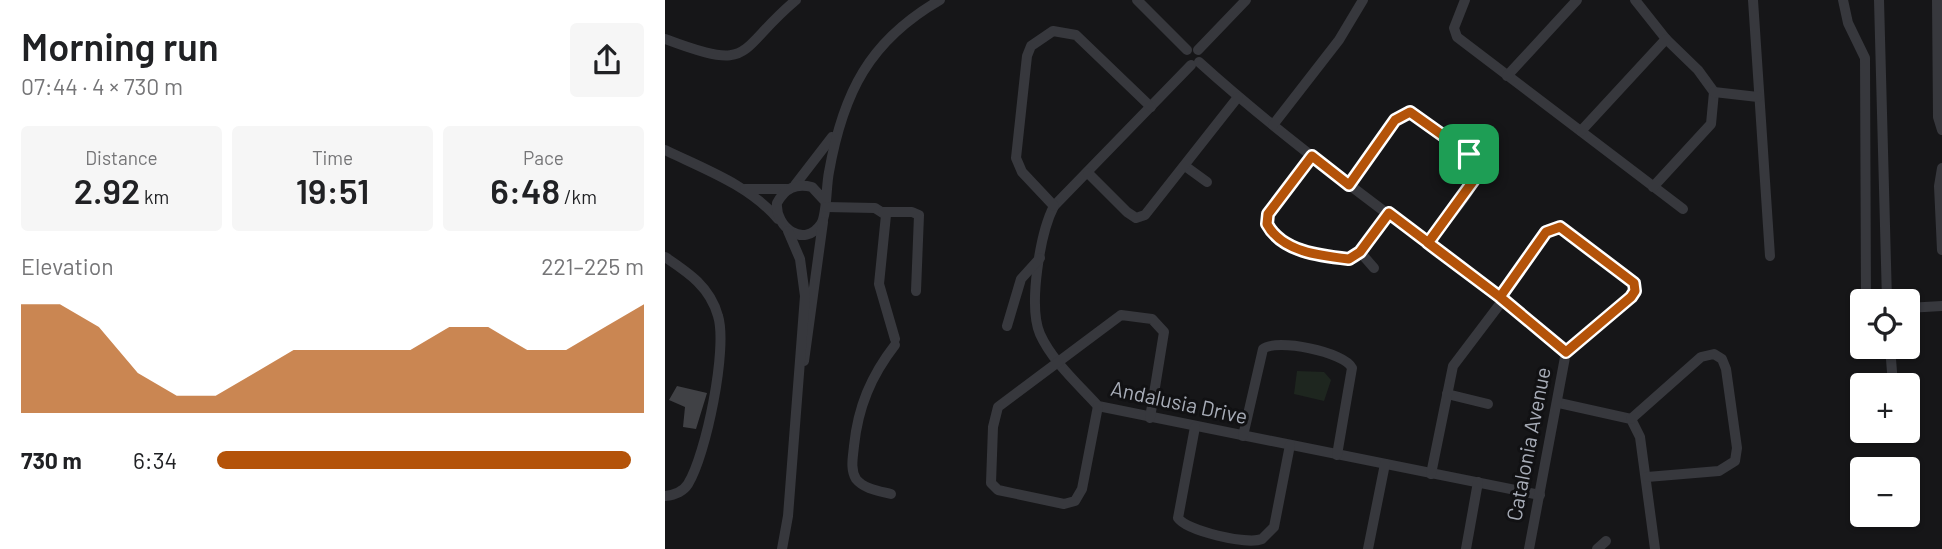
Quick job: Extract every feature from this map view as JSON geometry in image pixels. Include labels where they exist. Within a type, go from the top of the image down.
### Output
[{"type":"street","points":[[665,39],[707,54],[738,55],[750,48],[796,0]]},
{"type":"street","points":[[799,388],[809,338],[836,132],[847,100],[868,63],[906,22],[940,0]]},
{"type":"street","points":[[1137,0],[1192,50]]},
{"type":"street","points":[[1195,64],[1185,61],[1192,50],[1246,0]]},
{"type":"street","points":[[1273,125],[1339,40],[1363,0]]},
{"type":"street","points":[[1465,0],[1454,28],[1457,37],[1683,209]]},
{"type":"street","points":[[1507,76],[1577,0]]},
{"type":"street","points":[[1635,0],[1666,39],[1698,70],[1713,92],[1711,124],[1653,187]]},
{"type":"street","points":[[1752,0],[1770,256]]},
{"type":"street","points":[[1843,0],[1848,23],[1865,58],[1867,289]]},
{"type":"street","points":[[1879,0],[1887,289]]},
{"type":"street","points":[[1937,0],[1938,117],[1942,130]]},
{"type":"street","points":[[1054,206],[1022,172],[1016,158],[1027,56],[1031,46],[1053,31],[1076,35],[1151,107]]},
{"type":"street","points":[[1581,131],[1666,39]]},
{"type":"street","name":"Catalonia Avenue","points":[[1195,64],[1349,185],[1502,298],[1566,352],[1559,403],[1529,549]]},
{"type":"street","name":"Andalusia Drive","points":[[1195,64],[1054,206],[1044,234],[1040,258],[1037,319],[1040,334],[1058,360],[1098,406],[1540,495]]},
{"type":"street","points":[[1713,92],[1758,97]]},
{"type":"street","points":[[1088,173],[1127,212],[1140,218],[1152,209],[1238,97]]},
{"type":"street","points":[[1349,185],[1395,120],[1410,112],[1416,114],[1478,165],[1479,173],[1428,243]]},
{"type":"street","points":[[778,220],[777,203],[811,169],[836,132]]},
{"type":"street","points":[[665,150],[743,188],[766,205],[788,231],[800,259],[804,285],[799,388],[782,549]]},
{"type":"street","points":[[1312,156],[1268,214],[1269,229],[1302,251],[1349,259],[1360,252],[1389,213]]},
{"type":"street","points":[[1185,166],[1207,182]]},
{"type":"street","points":[[1942,168],[1939,186],[1942,250]]},
{"type":"street","points":[[743,188],[812,187],[825,203],[876,208],[887,218],[879,284],[895,342],[873,377],[858,413],[852,463],[853,472],[860,483],[891,494]]},
{"type":"street","points":[[883,212],[912,212],[919,215],[916,291]]},
{"type":"street","points":[[788,231],[811,233],[823,222]]},
{"type":"street","points":[[1431,474],[1447,394],[1457,361],[1542,236],[1556,227],[1565,228],[1631,279],[1635,286],[1631,297],[1566,352]]},
{"type":"street","points":[[1360,252],[1374,268]]},
{"type":"street","points":[[665,257],[705,288],[719,316],[722,346],[711,415],[700,453],[688,484],[677,494],[665,496]]},
{"type":"street","points":[[1007,326],[1021,279],[1040,258]]},
{"type":"street","points":[[1920,307],[1942,306]]},
{"type":"street","points":[[1098,406],[1082,489],[1075,501],[1064,504],[995,488],[989,469],[998,407],[1117,316],[1138,315],[1158,323],[1164,336],[1150,418]]},
{"type":"street","points":[[1243,436],[1263,349],[1268,345],[1282,345],[1339,355],[1352,368],[1337,455]]},
{"type":"street","points":[[1632,419],[1700,357],[1714,354],[1722,359],[1727,369],[1737,448],[1735,461],[1719,471],[1647,477]]},
{"type":"street","points":[[1447,394],[1488,404]]},
{"type":"street","points":[[1559,403],[1632,419]]},
{"type":"street","points":[[1632,419],[1640,437],[1655,549]]},
{"type":"street","points":[[1195,427],[1178,518],[1190,528],[1249,541],[1262,539],[1274,527],[1290,445]]},
{"type":"street","points":[[1368,549],[1385,464]]},
{"type":"street","points":[[1466,549],[1478,482]]},
{"type":"shaded area","points":[[1297,371],[1324,372],[1331,380],[1324,401],[1294,394]]},
{"type":"building","points":[[677,386],[707,393],[696,429],[683,427],[685,407],[669,400]]},
{"type":"route","points":[[1469,154],[1410,112],[1395,120],[1349,185],[1312,156],[1268,214],[1267,224],[1269,229],[1297,250],[1349,259],[1355,258],[1389,213],[1500,297],[1566,352],[1631,297],[1635,291],[1634,283],[1565,228],[1560,227],[1553,227],[1546,232],[1500,297],[1428,243],[1471,187],[1479,173],[1478,165],[1469,154]]}]
